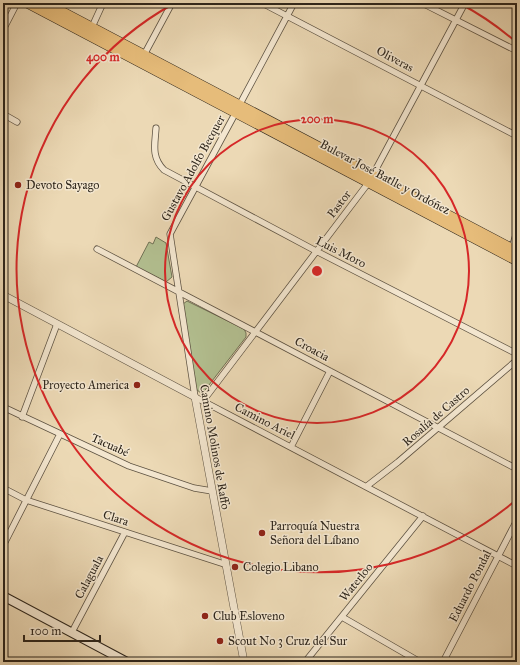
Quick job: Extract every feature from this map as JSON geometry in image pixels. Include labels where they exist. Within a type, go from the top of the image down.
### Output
[{"type":"main road","name":"Bulevar José Batlle y Ordóñez","points":[[27,3],[74,22],[238,108],[371,179],[517,261]]},
{"type":"main road","name":"Bulevar José Batlle y Ordóñez","points":[[46,3],[74,22],[92,27],[238,108]]},
{"type":"main road","name":"Bulevar José Batlle y Ordóñez","points":[[371,179],[514,250]]},
{"type":"main road","points":[[3,596],[127,662]]},
{"type":"street","points":[[3,30],[17,3]]},
{"type":"street","points":[[92,27],[103,3]]},
{"type":"street","points":[[144,55],[172,3]]},
{"type":"street","name":"Oliveras","points":[[262,3],[517,136]]},
{"type":"street","name":"Gustavo Adolfo Becquer","points":[[170,234],[294,3]]},
{"type":"street","points":[[422,3],[517,51]]},
{"type":"street","name":"Pastor","points":[[203,401],[371,179],[465,3]]},
{"type":"street","points":[[3,114],[17,122]]},
{"type":"street","name":"Luis Moro","points":[[156,128],[154,143],[155,157],[158,164],[164,170],[316,252],[517,354]]},
{"type":"street","points":[[514,250],[517,231]]},
{"type":"street","name":"Camino Molinos de Raffo","points":[[170,234],[194,397],[224,564],[244,662]]},
{"type":"street","name":"Croacia","points":[[97,250],[517,468]]},
{"type":"street","name":"Camino Ariel","points":[[4,297],[517,566]]},
{"type":"street","points":[[22,416],[57,324]]},
{"type":"street","name":"Rosalía de Castro","points":[[367,486],[517,360]]},
{"type":"street","points":[[291,447],[330,371]]},
{"type":"street","name":"Tacuabé","points":[[3,407],[129,466],[186,486],[212,491]]},
{"type":"street","points":[[3,546],[60,434]]},
{"type":"street","name":"Clara","points":[[3,488],[26,500],[224,564]]},
{"type":"street","name":"Waterloo","points":[[305,662],[423,516]]},
{"type":"street","name":"Eduardo Pondal","points":[[443,662],[517,520]]},
{"type":"street","name":"Calaguala","points":[[72,632],[125,532]]},
{"type":"street","points":[[342,617],[420,662]]},
{"type":"green space","points":[[156,237],[166,243],[172,277],[166,282],[136,267],[149,242],[153,244]]},
{"type":"green space","points":[[187,301],[244,329],[246,333],[246,337],[202,394],[196,389],[183,304]]},
{"type":"place","name":"Devoto Sayago","points":[[18,185]]},
{"type":"place","name":"Proyecto America","points":[[137,385]]},
{"type":"place","name":"Parroquía Nuestra Señora del Líbano","points":[[262,533]]},
{"type":"place","name":"Colegio Libano","points":[[235,567]]},
{"type":"place","name":"Club Esloveno","points":[[205,616]]},
{"type":"place","name":"Scout No 3 Cruz del Sur","points":[[220,641]]}]
